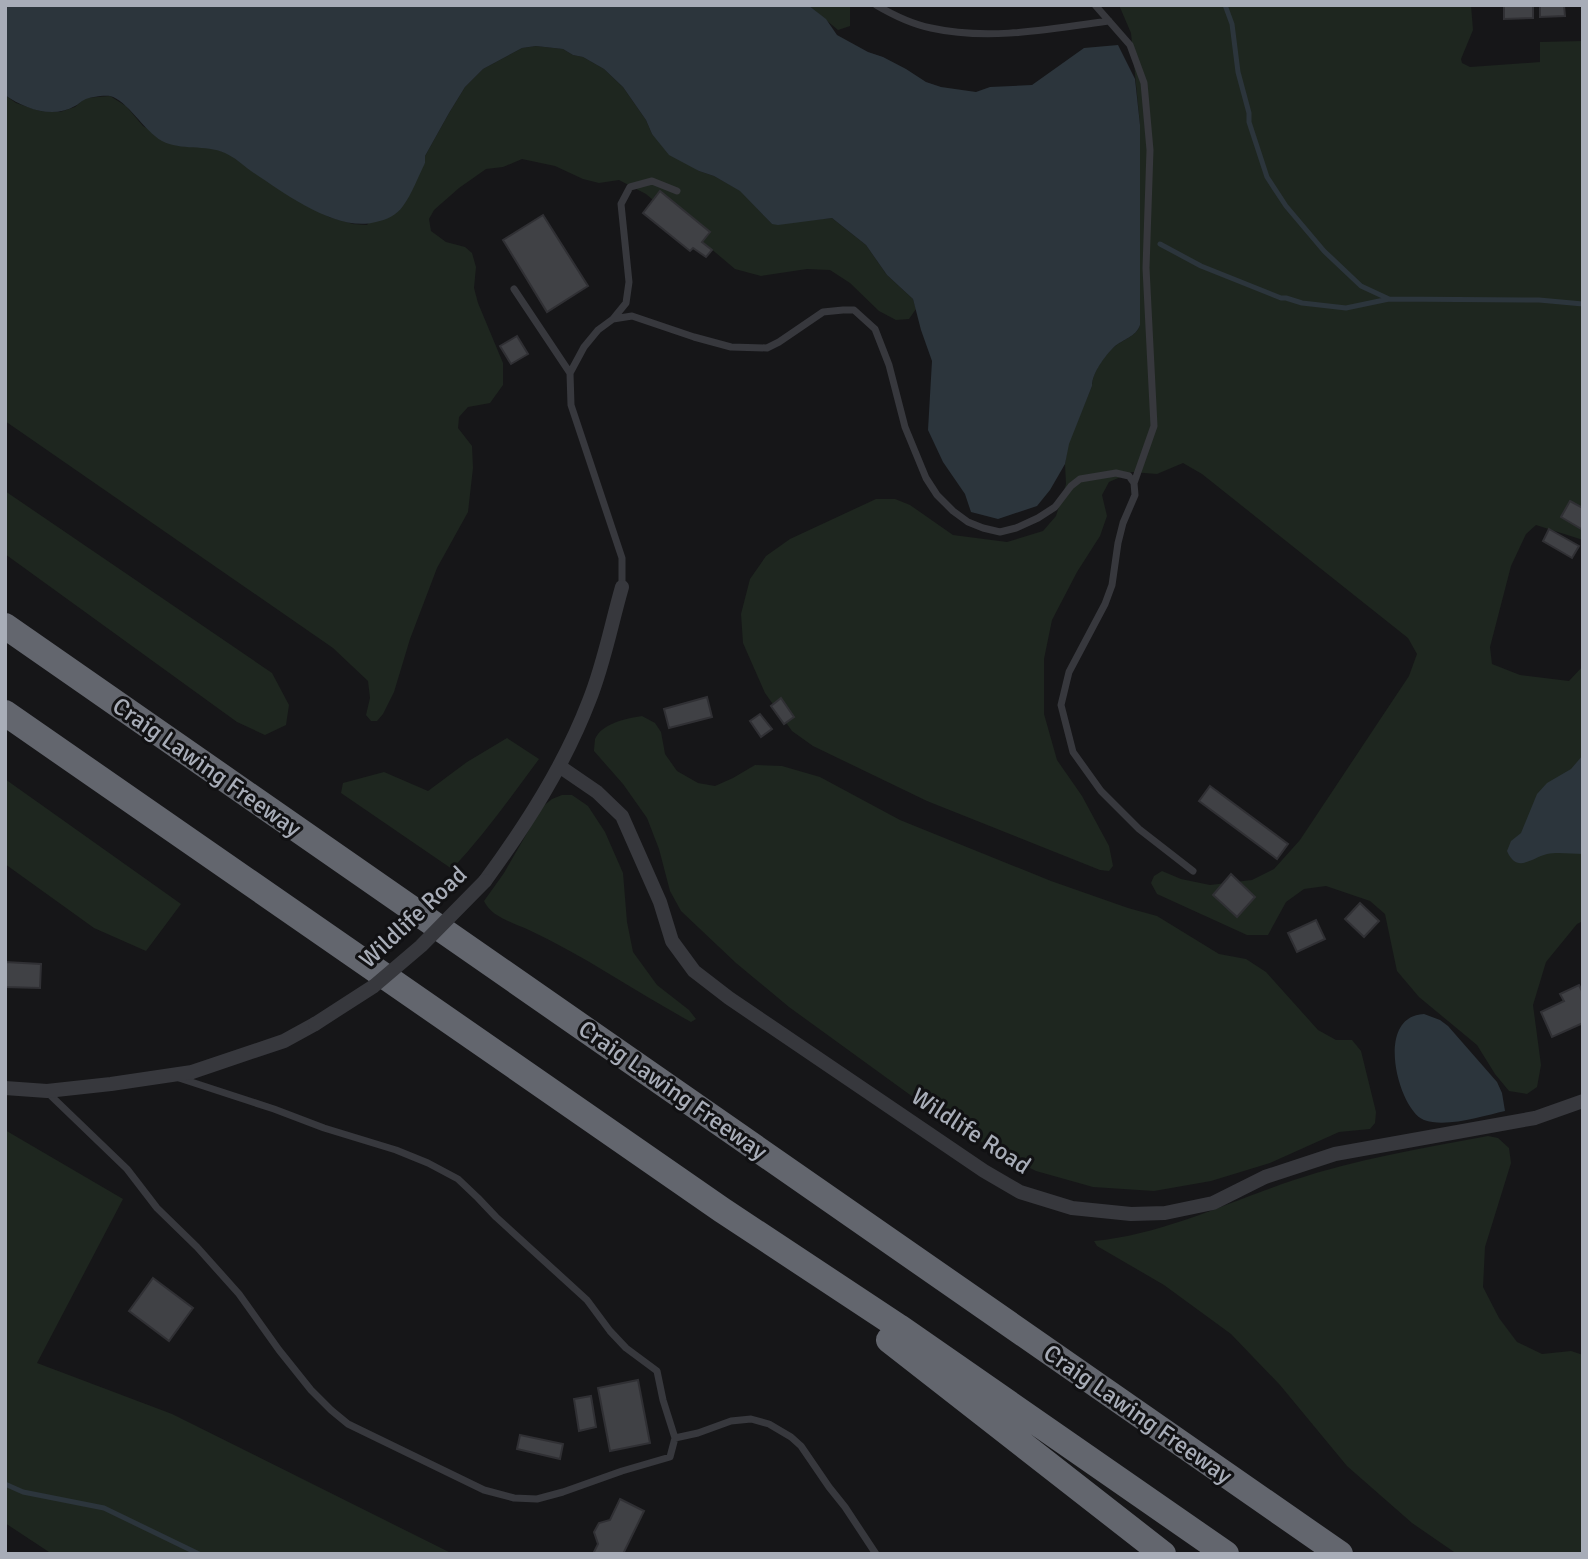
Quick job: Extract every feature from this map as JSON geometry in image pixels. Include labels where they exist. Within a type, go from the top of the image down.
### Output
[{"type":"highway","name":"Craig Lawing Freeway","points":[[5,626],[1340,1554]]},
{"type":"highway","points":[[5,713],[722,1210],[898,1327],[1226,1554]]},
{"type":"highway","points":[[722,1210],[1163,1554]]},
{"type":"street","name":"Wildlife Road","points":[[5,1088],[47,1091],[192,1072],[284,1041],[316,1024],[374,986],[421,946],[485,881],[514,841],[559,766],[590,698],[622,587]]},
{"type":"street","name":"Wildlife Road","points":[[559,766],[597,792],[622,816],[660,902],[672,941],[694,971],[729,998],[984,1171],[1020,1192],[1072,1208],[1131,1214],[1165,1213],[1213,1203],[1265,1177],[1335,1154],[1535,1118],[1583,1101]]},
{"type":"lane","points":[[876,5],[904,20],[953,32],[983,34],[1039,31],[1109,21]]},
{"type":"lane","points":[[1095,5],[1130,45],[1144,83],[1150,150],[1146,268],[1154,426],[1134,483],[1135,495],[1123,523],[1112,585],[1105,604],[1069,672],[1061,705],[1073,752],[1101,791],[1139,828],[1193,871]]},
{"type":"lane","points":[[622,587],[622,558],[571,405],[570,373],[584,347],[626,303],[629,282],[621,204],[630,187],[652,181],[677,191]]},
{"type":"lane","points":[[514,289],[570,373]]},
{"type":"lane","points":[[613,319],[632,316],[731,347],[767,348],[823,312],[854,310],[875,330],[889,365],[905,427],[926,478],[937,495],[953,511],[968,522],[983,528],[999,532],[1038,518],[1055,507],[1080,479],[1116,473],[1129,476],[1134,483]]},
{"type":"lane","points":[[47,1091],[127,1169],[157,1208],[209,1259],[239,1294],[311,1390],[348,1424],[484,1490],[514,1498],[537,1499],[670,1457],[675,1438],[657,1371],[626,1348],[587,1300],[457,1179],[396,1150],[172,1075]]},
{"type":"lane","points":[[675,1438],[731,1421],[751,1419],[769,1424],[802,1446],[876,1554]]},
{"type":"shaded area","points":[[5,5],[808,5],[826,19],[837,35],[868,52],[883,57],[926,82],[976,92],[990,87],[1032,85],[1084,48],[1118,45],[1135,79],[1140,125],[1140,325],[1132,335],[1114,347],[1097,370],[1069,444],[1065,464],[1037,506],[998,519],[971,512],[965,494],[943,462],[928,430],[932,361],[913,299],[887,275],[866,245],[832,218],[772,224],[740,191],[669,155],[652,134],[646,120],[623,87],[604,69],[583,57],[563,49],[536,46],[522,48],[483,69],[465,87],[449,113],[425,156],[425,163],[401,209],[384,220],[360,224],[344,222],[310,208],[225,153],[177,146],[162,141],[123,103],[110,96],[89,98],[58,112],[39,111],[13,100],[5,95]]},
{"type":"shaded area","points":[[808,5],[850,5],[850,26],[838,30]]},
{"type":"shaded area","points":[[1119,5],[1471,5],[1473,30],[1461,59],[1462,63],[1470,67],[1540,62],[1540,42],[1583,41],[1583,540],[1536,525],[1526,534],[1511,566],[1490,647],[1492,664],[1520,675],[1569,681],[1583,666],[1583,921],[1577,924],[1546,962],[1533,1005],[1541,1065],[1537,1087],[1527,1094],[1509,1091],[1477,1045],[1419,997],[1397,971],[1385,914],[1370,901],[1326,886],[1304,889],[1286,902],[1268,935],[1247,935],[1157,894],[1151,883],[1154,876],[1162,871],[1181,879],[1210,885],[1252,880],[1274,869],[1300,840],[1409,676],[1417,654],[1408,638],[1202,474],[1183,463],[1157,474],[1132,472],[1109,482],[1102,495],[1107,516],[1100,536],[1077,572],[1052,620],[1044,659],[1044,714],[1057,760],[1082,796],[1109,846],[1113,866],[1109,871],[1100,870],[927,801],[813,746],[792,731],[765,693],[743,643],[741,614],[750,579],[766,556],[790,539],[876,499],[895,499],[910,505],[953,535],[1007,542],[1043,531],[1056,516],[1066,484],[1068,444],[1096,370],[1110,351],[1132,335],[1140,325],[1140,125],[1131,33]]},
{"type":"shaded area","points":[[536,46],[563,49],[604,69],[623,87],[646,120],[652,134],[699,171],[741,191],[772,224],[832,218],[866,245],[887,275],[913,299],[916,309],[909,319],[896,320],[879,311],[850,283],[830,270],[807,269],[761,276],[735,269],[646,194],[619,180],[599,183],[555,166],[522,159],[503,167],[486,169],[459,188],[434,210],[429,219],[431,231],[446,242],[465,247],[472,253],[476,267],[474,288],[503,363],[503,385],[490,403],[468,407],[459,417],[458,428],[472,446],[473,468],[468,512],[437,568],[410,639],[394,692],[383,714],[377,721],[371,721],[366,715],[370,698],[368,681],[333,648],[5,421],[5,95],[16,103],[40,111],[60,112],[75,107],[85,98],[110,96],[126,106],[143,126],[176,145],[212,148],[227,153],[278,188],[329,217],[367,225],[425,163],[425,156],[465,87],[483,69],[522,48]]},
{"type":"shaded area","points":[[5,491],[272,673],[289,705],[286,725],[265,735],[237,722],[5,554]]},
{"type":"shaded area","points":[[642,716],[655,723],[661,732],[665,754],[677,771],[698,783],[715,786],[755,765],[782,766],[820,777],[900,820],[1051,881],[1157,916],[1219,954],[1246,959],[1266,972],[1318,1030],[1336,1040],[1352,1040],[1361,1051],[1376,1112],[1375,1123],[1370,1129],[1339,1132],[1270,1163],[1211,1181],[1154,1191],[1093,1187],[1036,1171],[992,1149],[913,1097],[789,1007],[736,963],[681,911],[670,891],[659,849],[647,818],[623,784],[594,751],[595,739],[603,729],[616,722]]},
{"type":"shaded area","points":[[507,738],[539,759],[452,869],[341,793],[343,783],[384,772],[428,791],[467,762]]},
{"type":"shaded area","points":[[1583,755],[1583,854],[1551,853],[1525,863],[1515,862],[1507,851],[1511,841],[1521,833],[1537,794],[1547,783],[1571,769]]},
{"type":"shaded area","points":[[5,779],[181,904],[146,951],[94,928],[5,864]]},
{"type":"shaded area","points":[[562,795],[572,795],[588,806],[605,832],[623,873],[627,922],[633,952],[657,985],[689,1010],[696,1019],[691,1022],[570,951],[510,922],[487,907],[484,901],[504,873],[542,807]]},
{"type":"shaded area","points":[[1424,1014],[1448,1026],[1497,1082],[1505,1111],[1443,1123],[1424,1120],[1415,1113],[1406,1100],[1400,1083],[1395,1046],[1399,1030],[1408,1019]]},
{"type":"shaded area","points":[[5,1130],[123,1199],[37,1363],[172,1414],[453,1554],[52,1554],[5,1523]]},
{"type":"shaded area","points":[[1488,1136],[1498,1138],[1509,1148],[1511,1163],[1485,1247],[1483,1287],[1499,1318],[1517,1342],[1542,1354],[1571,1351],[1583,1355],[1583,1554],[1457,1554],[1412,1523],[1347,1466],[1280,1385],[1231,1334],[1164,1285],[1097,1246],[1094,1241],[1146,1232],[1342,1166]]},
{"type":"building","points":[[1504,5],[1533,5],[1533,18],[1504,19]]},
{"type":"building","points":[[1540,5],[1564,5],[1565,16],[1540,17]]},
{"type":"building","points":[[660,191],[710,232],[702,242],[712,250],[706,257],[693,248],[690,251],[643,213]]},
{"type":"building","points":[[543,215],[588,286],[547,312],[503,240]]},
{"type":"building","points":[[517,336],[528,354],[511,364],[500,346]]},
{"type":"building","points":[[1570,501],[1583,508],[1583,530],[1561,517]]},
{"type":"building","points":[[1549,529],[1579,546],[1572,558],[1543,541]]},
{"type":"building","points":[[707,697],[712,717],[669,728],[664,709]]},
{"type":"building","points":[[781,698],[794,717],[784,724],[771,706]]},
{"type":"building","points":[[760,714],[772,729],[761,737],[750,721]]},
{"type":"building","points":[[1210,786],[1288,844],[1277,859],[1199,801]]},
{"type":"building","points":[[1231,874],[1255,897],[1237,917],[1213,895]]},
{"type":"building","points":[[1360,903],[1379,921],[1364,937],[1345,919]]},
{"type":"building","points":[[1316,920],[1325,939],[1297,952],[1288,933]]},
{"type":"building","points":[[5,962],[41,964],[40,988],[5,987]]},
{"type":"building","points":[[1579,985],[1583,993],[1583,1023],[1552,1037],[1541,1012],[1564,1001],[1560,994]]},
{"type":"building","points":[[153,1278],[193,1308],[169,1341],[129,1311]]},
{"type":"building","points":[[638,1380],[650,1443],[610,1451],[598,1388]]},
{"type":"building","points":[[591,1396],[596,1427],[579,1431],[574,1399]]},
{"type":"building","points":[[520,1435],[563,1444],[560,1459],[517,1449]]},
{"type":"building","points":[[620,1499],[644,1511],[623,1554],[593,1554],[598,1544],[594,1532],[599,1523],[610,1520]]},
{"type":"waterway","points":[[1225,5],[1232,24],[1238,72],[1249,122],[1267,177],[1286,206],[1324,251],[1361,286],[1389,299]]},
{"type":"waterway","points":[[1160,244],[1201,266],[1281,298],[1302,303],[1346,308],[1389,299],[1539,300],[1583,304]]},
{"type":"waterway","points":[[5,1484],[23,1492],[104,1508],[199,1554]]}]
